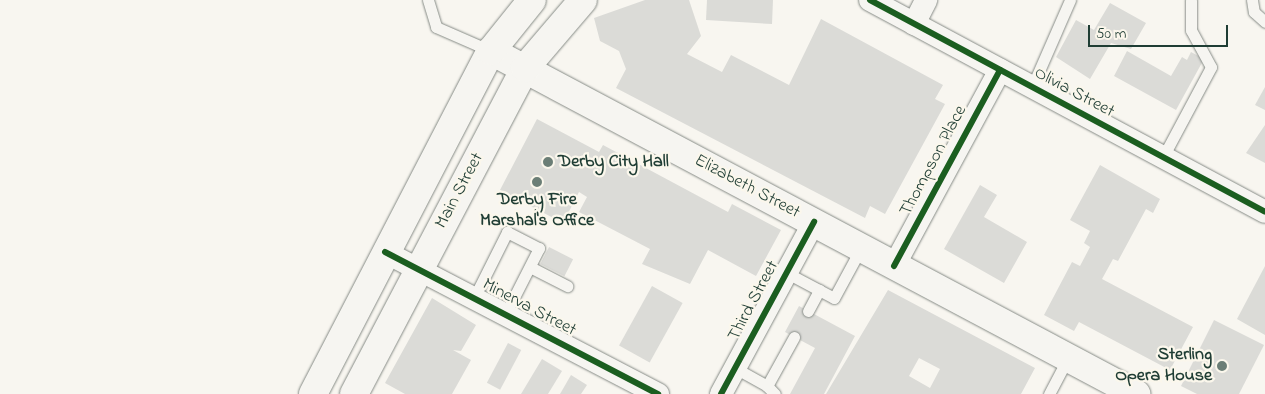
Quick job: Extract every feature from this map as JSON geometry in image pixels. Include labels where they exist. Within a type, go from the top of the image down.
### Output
[{"type":"main road","points":[[313,394],[491,50],[532,0]]},
{"type":"main road","name":"Main Street","points":[[354,394],[525,68],[583,0]]},
{"type":"main road","name":"Elizabeth Street","points":[[491,50],[1136,394]]},
{"type":"street","name":"Olivia Street","points":[[870,0],[1265,212]]},
{"type":"street","points":[[914,24],[926,0]]},
{"type":"street","name":"Thompson Place","points":[[894,266],[1000,70]]},
{"type":"street","name":"Third Street","points":[[721,394],[814,222]]},
{"type":"street","name":"Minerva Street","points":[[385,252],[475,296],[658,394]]},
{"type":"lane","points":[[428,0],[436,27],[491,50]]},
{"type":"lane","points":[[1032,87],[1070,0]]},
{"type":"lane","points":[[1163,158],[1211,68],[1191,30],[1191,0]]},
{"type":"lane","points":[[1252,0],[1254,12],[1265,22]]},
{"type":"lane","points":[[475,296],[507,232],[539,248],[506,313]]},
{"type":"lane","points":[[787,273],[834,298],[861,248]]},
{"type":"lane","points":[[530,267],[567,286]]},
{"type":"lane","points":[[808,311],[819,290]]},
{"type":"lane","points":[[735,368],[771,390],[794,337]]},
{"type":"lane","points":[[1049,394],[1068,358]]},
{"type":"building","points":[[645,0],[689,0],[701,36],[687,54],[722,72],[731,55],[789,85],[821,19],[943,85],[935,99],[945,104],[885,214],[870,206],[865,218],[616,88],[626,69],[619,51],[600,41],[594,18]]},
{"type":"building","points":[[707,0],[773,0],[772,24],[706,20]]},
{"type":"building","points":[[1110,3],[1146,23],[1131,49],[1111,43],[1090,79],[1056,57],[1076,20],[1094,30]]},
{"type":"building","points":[[1127,51],[1171,76],[1182,57],[1187,60],[1191,52],[1204,59],[1176,110],[1114,76]]},
{"type":"building","points":[[1265,87],[1265,110],[1255,105]]},
{"type":"building","points":[[537,119],[599,152],[603,145],[728,212],[732,204],[781,230],[756,276],[708,250],[690,284],[642,264],[650,249],[579,212],[587,197],[579,192],[563,223],[500,190]]},
{"type":"building","points":[[1265,125],[1265,163],[1246,153]]},
{"type":"building","points":[[1100,165],[1160,199],[1153,213],[1146,209],[1118,261],[1113,259],[1102,279],[1193,327],[1170,370],[1079,322],[1074,331],[1044,315],[1072,262],[1080,266],[1090,247],[1084,243],[1090,231],[1070,220]]},
{"type":"building","points":[[980,185],[997,195],[984,217],[1027,242],[1004,283],[944,249]]},
{"type":"building","points":[[549,247],[573,259],[564,276],[540,264]]},
{"type":"building","points":[[1265,266],[1265,335],[1237,319]]},
{"type":"building","points":[[652,286],[683,303],[650,362],[619,345]]},
{"type":"building","points":[[888,290],[1035,368],[1021,394],[826,394]],"holes":[[[919,358],[940,369],[930,388],[909,376]]]},
{"type":"building","points":[[432,298],[476,325],[461,351],[453,350],[471,360],[452,394],[405,394],[385,383]]},
{"type":"building","points":[[799,306],[855,336],[824,394],[790,394],[815,348],[785,332]]},
{"type":"building","name":"Sterling Opera House","points":[[1214,320],[1264,345],[1239,394],[1197,394],[1181,386]]},
{"type":"building","points":[[508,343],[521,350],[500,390],[487,383]]},
{"type":"building","points":[[542,359],[562,371],[548,394],[521,394]]},
{"type":"building","points":[[571,375],[587,385],[581,394],[560,394]]},
{"type":"cycle path","points":[[870,0],[1265,212]]},
{"type":"cycle path","points":[[894,266],[1000,70]]},
{"type":"cycle path","points":[[721,394],[814,222]]},
{"type":"cycle path","points":[[385,252],[658,394]]},
{"type":"place","name":"Derby City Hall","points":[[548,162]]},
{"type":"place","name":"Derby Fire Marshal's Office","points":[[537,182]]},
{"type":"place","name":"Sterling Opera House","points":[[1222,366]]}]
